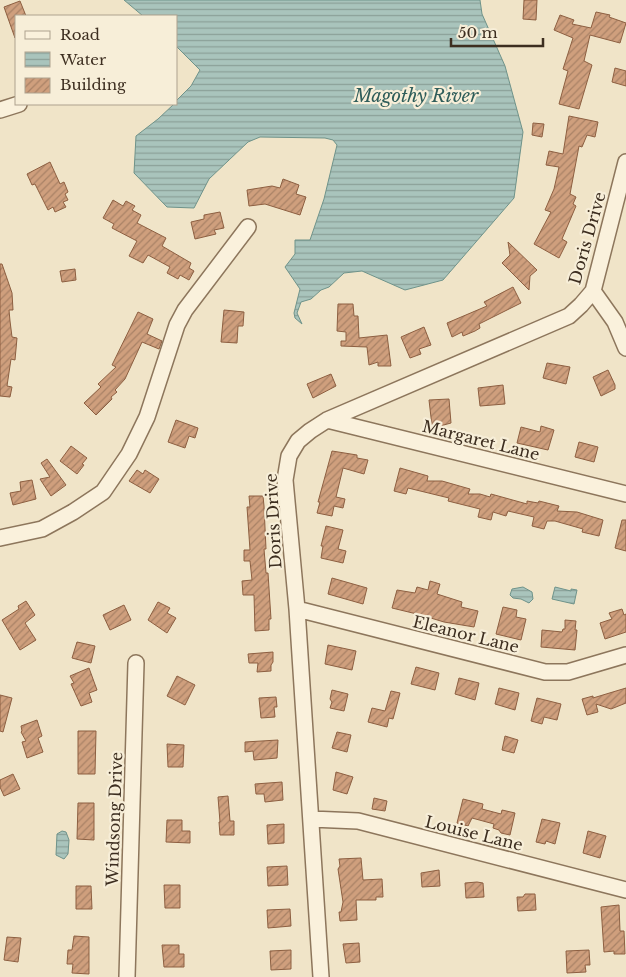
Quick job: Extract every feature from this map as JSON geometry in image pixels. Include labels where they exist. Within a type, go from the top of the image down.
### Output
[{"type":"street","points":[[0,110],[16,105]]},
{"type":"street","name":"Doris Drive","points":[[321,977],[297,609],[285,480],[289,456],[298,441],[310,430],[327,420],[568,316],[582,305],[593,291],[626,162]]},
{"type":"street","points":[[0,538],[42,529],[73,512],[103,492],[129,454],[147,417],[177,325],[185,310],[248,227]]},
{"type":"street","points":[[593,291],[615,322],[626,348]]},
{"type":"street","name":"Margaret Lane","points":[[327,420],[626,494]]},
{"type":"street","name":"Eleanor Lane","points":[[297,609],[545,672],[568,672],[626,655]]},
{"type":"street","name":"Windsong Drive","points":[[127,977],[136,662]]},
{"type":"street","name":"Louise Lane","points":[[311,819],[358,821],[626,890]]},
{"type":"water","name":"Magothy River","points":[[124,0],[480,0],[482,14],[505,66],[523,132],[514,198],[443,280],[405,290],[362,271],[344,273],[329,287],[321,290],[311,299],[301,302],[297,313],[302,324],[295,318],[294,313],[300,289],[285,267],[295,254],[295,240],[310,240],[324,199],[337,145],[333,140],[325,138],[260,137],[248,142],[209,179],[194,208],[167,207],[134,173],[136,136],[173,105],[178,105],[178,99],[191,86],[200,70],[178,48],[178,15],[142,15]]},
{"type":"water","points":[[523,587],[532,592],[533,599],[529,603],[513,598],[510,595],[512,589]]},
{"type":"water","points":[[555,587],[571,591],[571,589],[577,590],[574,604],[552,599]]},
{"type":"water","points":[[62,831],[66,832],[69,840],[68,854],[64,859],[56,855],[57,834]]},
{"type":"building","points":[[524,0],[537,0],[536,20],[523,19]]},
{"type":"building","points":[[20,1],[26,15],[15,15],[15,38],[4,7]]},
{"type":"building","points":[[596,12],[610,15],[609,17],[626,23],[620,43],[590,35],[584,61],[592,65],[579,109],[559,104],[568,71],[563,69],[573,38],[554,30],[560,15],[574,20],[572,24],[591,28]]},
{"type":"building","points":[[615,68],[626,71],[626,86],[612,82]]},
{"type":"building","points":[[569,116],[598,122],[595,137],[587,135],[582,147],[579,146],[570,194],[576,197],[573,204],[576,206],[562,239],[567,242],[559,258],[534,244],[551,212],[545,210],[554,189],[559,167],[546,165],[549,151],[563,154]]},
{"type":"building","points":[[533,123],[544,124],[542,137],[532,135]]},
{"type":"building","points":[[50,162],[60,184],[64,182],[68,192],[65,194],[68,200],[63,202],[66,207],[55,212],[53,207],[48,210],[35,184],[32,185],[27,174]]},
{"type":"building","points":[[283,179],[299,185],[296,194],[306,197],[300,215],[265,204],[249,206],[247,190],[272,186],[280,188]]},
{"type":"building","points":[[113,200],[123,206],[126,201],[135,206],[132,210],[141,215],[137,223],[166,238],[162,246],[191,263],[189,268],[194,271],[189,280],[180,275],[178,279],[167,273],[170,267],[148,255],[143,263],[129,256],[137,241],[112,228],[114,224],[103,218]]},
{"type":"building","points":[[220,212],[224,228],[214,230],[216,234],[195,239],[191,222],[204,219],[204,215]]},
{"type":"building","points":[[508,242],[537,270],[530,276],[529,290],[502,263],[510,255]]},
{"type":"building","points":[[0,264],[2,264],[12,293],[13,310],[9,310],[10,321],[12,337],[17,338],[15,360],[11,359],[7,386],[12,387],[10,397],[0,396]]},
{"type":"building","points":[[75,269],[76,280],[62,282],[60,271]]},
{"type":"building","points":[[513,287],[521,303],[479,324],[480,328],[475,331],[463,336],[462,332],[452,337],[447,323],[487,306],[484,302]]},
{"type":"building","points":[[338,304],[353,304],[354,316],[358,316],[359,338],[387,335],[391,366],[378,366],[378,362],[369,365],[367,347],[341,346],[341,341],[346,341],[346,332],[337,331]]},
{"type":"building","points":[[224,310],[244,312],[243,326],[238,326],[237,343],[221,342]]},
{"type":"building","points":[[138,312],[153,319],[147,334],[162,341],[159,349],[142,342],[125,379],[115,390],[117,392],[96,415],[84,403],[101,387],[98,384],[116,367],[112,365]]},
{"type":"building","points":[[424,327],[431,345],[419,349],[421,354],[410,358],[401,337]]},
{"type":"building","points":[[547,363],[570,367],[566,384],[543,378]]},
{"type":"building","points":[[608,370],[615,389],[601,396],[593,377]]},
{"type":"building","points":[[331,374],[336,386],[313,398],[307,384]]},
{"type":"building","points":[[503,385],[505,404],[480,406],[478,388]]},
{"type":"building","points":[[449,399],[451,423],[432,426],[429,400]]},
{"type":"building","points":[[176,420],[198,428],[195,438],[189,436],[185,448],[168,442]]},
{"type":"building","points":[[541,426],[554,430],[548,450],[517,443],[521,427],[540,432]]},
{"type":"building","points":[[579,442],[598,447],[594,462],[575,457]]},
{"type":"building","points":[[71,446],[87,458],[77,474],[60,461]]},
{"type":"building","points":[[332,451],[357,455],[357,458],[368,460],[364,474],[343,468],[336,497],[345,499],[343,508],[334,506],[332,516],[317,513],[320,502],[318,502]]},
{"type":"building","points":[[47,459],[66,485],[51,496],[40,479],[50,477],[41,463]]},
{"type":"building","points":[[400,468],[428,476],[427,481],[442,481],[470,489],[468,494],[480,494],[490,497],[491,494],[527,504],[527,501],[538,503],[539,501],[559,506],[557,511],[577,512],[603,520],[599,536],[582,532],[583,529],[555,521],[547,521],[544,529],[532,526],[534,517],[508,511],[506,516],[493,512],[491,520],[478,517],[480,509],[448,501],[449,498],[408,488],[406,494],[394,491]]},
{"type":"building","points":[[137,470],[143,474],[145,470],[159,479],[150,493],[129,481]]},
{"type":"building","points":[[32,480],[36,499],[13,505],[10,493],[21,491],[20,482]]},
{"type":"building","points":[[249,496],[263,496],[266,549],[264,549],[266,573],[268,573],[271,619],[269,619],[269,630],[255,631],[254,595],[243,595],[242,581],[252,580],[250,561],[244,561],[244,550],[250,550],[247,507],[250,507]]},
{"type":"building","points":[[622,520],[626,520],[626,551],[615,548]]},
{"type":"building","points":[[326,526],[343,530],[338,549],[346,551],[343,563],[321,558],[323,546],[321,546]]},
{"type":"building","points":[[332,578],[367,588],[363,604],[328,594]]},
{"type":"building","points":[[430,581],[440,584],[437,594],[462,602],[461,607],[478,611],[474,627],[444,622],[392,608],[397,590],[415,593],[417,587],[428,590]]},
{"type":"building","points":[[26,601],[35,615],[25,623],[36,640],[20,650],[2,620],[19,609],[18,606]]},
{"type":"building","points":[[158,602],[170,608],[167,613],[176,618],[167,633],[148,620]]},
{"type":"building","points":[[124,605],[131,620],[110,630],[103,615]]},
{"type":"building","points":[[503,607],[517,610],[516,617],[526,619],[521,640],[496,634]]},
{"type":"building","points":[[622,609],[624,615],[626,614],[626,632],[605,639],[600,623],[612,619],[609,613]]},
{"type":"building","points":[[565,620],[576,621],[575,650],[541,647],[542,630],[562,632],[565,629]]},
{"type":"building","points":[[77,642],[95,646],[91,663],[72,658]]},
{"type":"building","points":[[328,645],[356,651],[352,670],[325,664]]},
{"type":"building","points":[[273,652],[271,671],[257,672],[258,663],[249,663],[248,654]]},
{"type":"building","points":[[416,667],[439,673],[435,690],[411,684]]},
{"type":"building","points":[[89,668],[97,690],[89,693],[92,702],[81,706],[71,684],[74,683],[70,676]]},
{"type":"building","points":[[177,676],[195,685],[185,705],[167,696]]},
{"type":"building","points":[[459,678],[479,683],[475,700],[455,694]]},
{"type":"building","points":[[499,688],[519,693],[515,710],[495,704]]},
{"type":"building","points":[[626,688],[626,703],[611,709],[596,704],[598,712],[587,715],[582,699],[593,696],[593,698]]},
{"type":"building","points":[[332,690],[348,694],[344,711],[330,708]]},
{"type":"building","points":[[391,691],[400,693],[393,719],[389,718],[387,727],[368,722],[372,708],[385,711]]},
{"type":"building","points":[[0,695],[12,698],[3,732],[0,731]]},
{"type":"building","points":[[276,697],[275,717],[261,718],[259,698]]},
{"type":"building","points":[[537,698],[561,704],[557,720],[544,717],[542,724],[531,721]]},
{"type":"building","points":[[37,720],[42,736],[38,738],[43,752],[27,758],[22,742],[26,741],[21,732],[21,726]]},
{"type":"building","points":[[78,731],[96,731],[95,774],[78,774]]},
{"type":"building","points":[[337,732],[351,735],[347,752],[332,748]]},
{"type":"building","points":[[505,736],[518,740],[514,753],[502,750]]},
{"type":"building","points":[[278,740],[277,758],[254,760],[253,751],[245,752],[245,742]]},
{"type":"building","points":[[167,744],[184,745],[183,767],[168,767]]},
{"type":"building","points":[[336,772],[353,777],[347,794],[333,790]]},
{"type":"building","points":[[13,774],[20,789],[4,796],[0,787],[0,780]]},
{"type":"building","points":[[282,782],[283,800],[265,802],[264,794],[256,794],[255,784]]},
{"type":"building","points":[[228,796],[230,821],[234,821],[234,835],[220,835],[218,797]]},
{"type":"building","points":[[374,798],[387,801],[385,811],[372,809]]},
{"type":"building","points":[[463,799],[483,804],[482,809],[501,814],[502,810],[515,813],[510,835],[501,833],[493,828],[494,824],[472,818],[468,826],[457,823]]},
{"type":"building","points":[[78,803],[94,803],[94,840],[77,839]]},
{"type":"building","points":[[542,819],[560,823],[555,844],[546,841],[545,844],[536,842]]},
{"type":"building","points":[[167,820],[182,820],[182,831],[190,831],[190,843],[166,842]]},
{"type":"building","points":[[284,824],[284,843],[268,844],[267,825]]},
{"type":"building","points":[[588,831],[606,836],[600,858],[583,853]]},
{"type":"building","points":[[361,858],[363,880],[382,879],[383,897],[376,897],[376,900],[356,900],[357,920],[340,921],[339,912],[341,912],[343,902],[338,869],[340,866],[339,859]]},
{"type":"building","points":[[287,866],[288,885],[268,886],[267,867]]},
{"type":"building","points":[[439,870],[440,886],[422,887],[421,873]]},
{"type":"building","points":[[465,883],[483,883],[484,897],[466,898]]},
{"type":"building","points":[[164,885],[180,885],[180,908],[165,908]]},
{"type":"building","points":[[76,886],[91,886],[92,909],[76,909]]},
{"type":"building","points":[[525,894],[535,894],[536,910],[518,911],[517,897],[523,897]]},
{"type":"building","points":[[619,905],[620,931],[624,931],[625,954],[614,954],[614,951],[604,952],[601,907]]},
{"type":"building","points":[[290,909],[291,926],[268,928],[267,910]]},
{"type":"building","points":[[74,936],[89,937],[89,974],[72,973],[73,964],[67,964],[68,950],[72,950]]},
{"type":"building","points":[[7,937],[21,938],[18,962],[4,960]]},
{"type":"building","points":[[359,943],[360,962],[346,963],[343,944]]},
{"type":"building","points":[[162,945],[179,945],[179,954],[184,954],[184,967],[164,967]]},
{"type":"building","points":[[291,950],[291,969],[271,970],[270,951]]},
{"type":"building","points":[[589,950],[590,965],[585,965],[586,972],[567,973],[566,951]]}]
